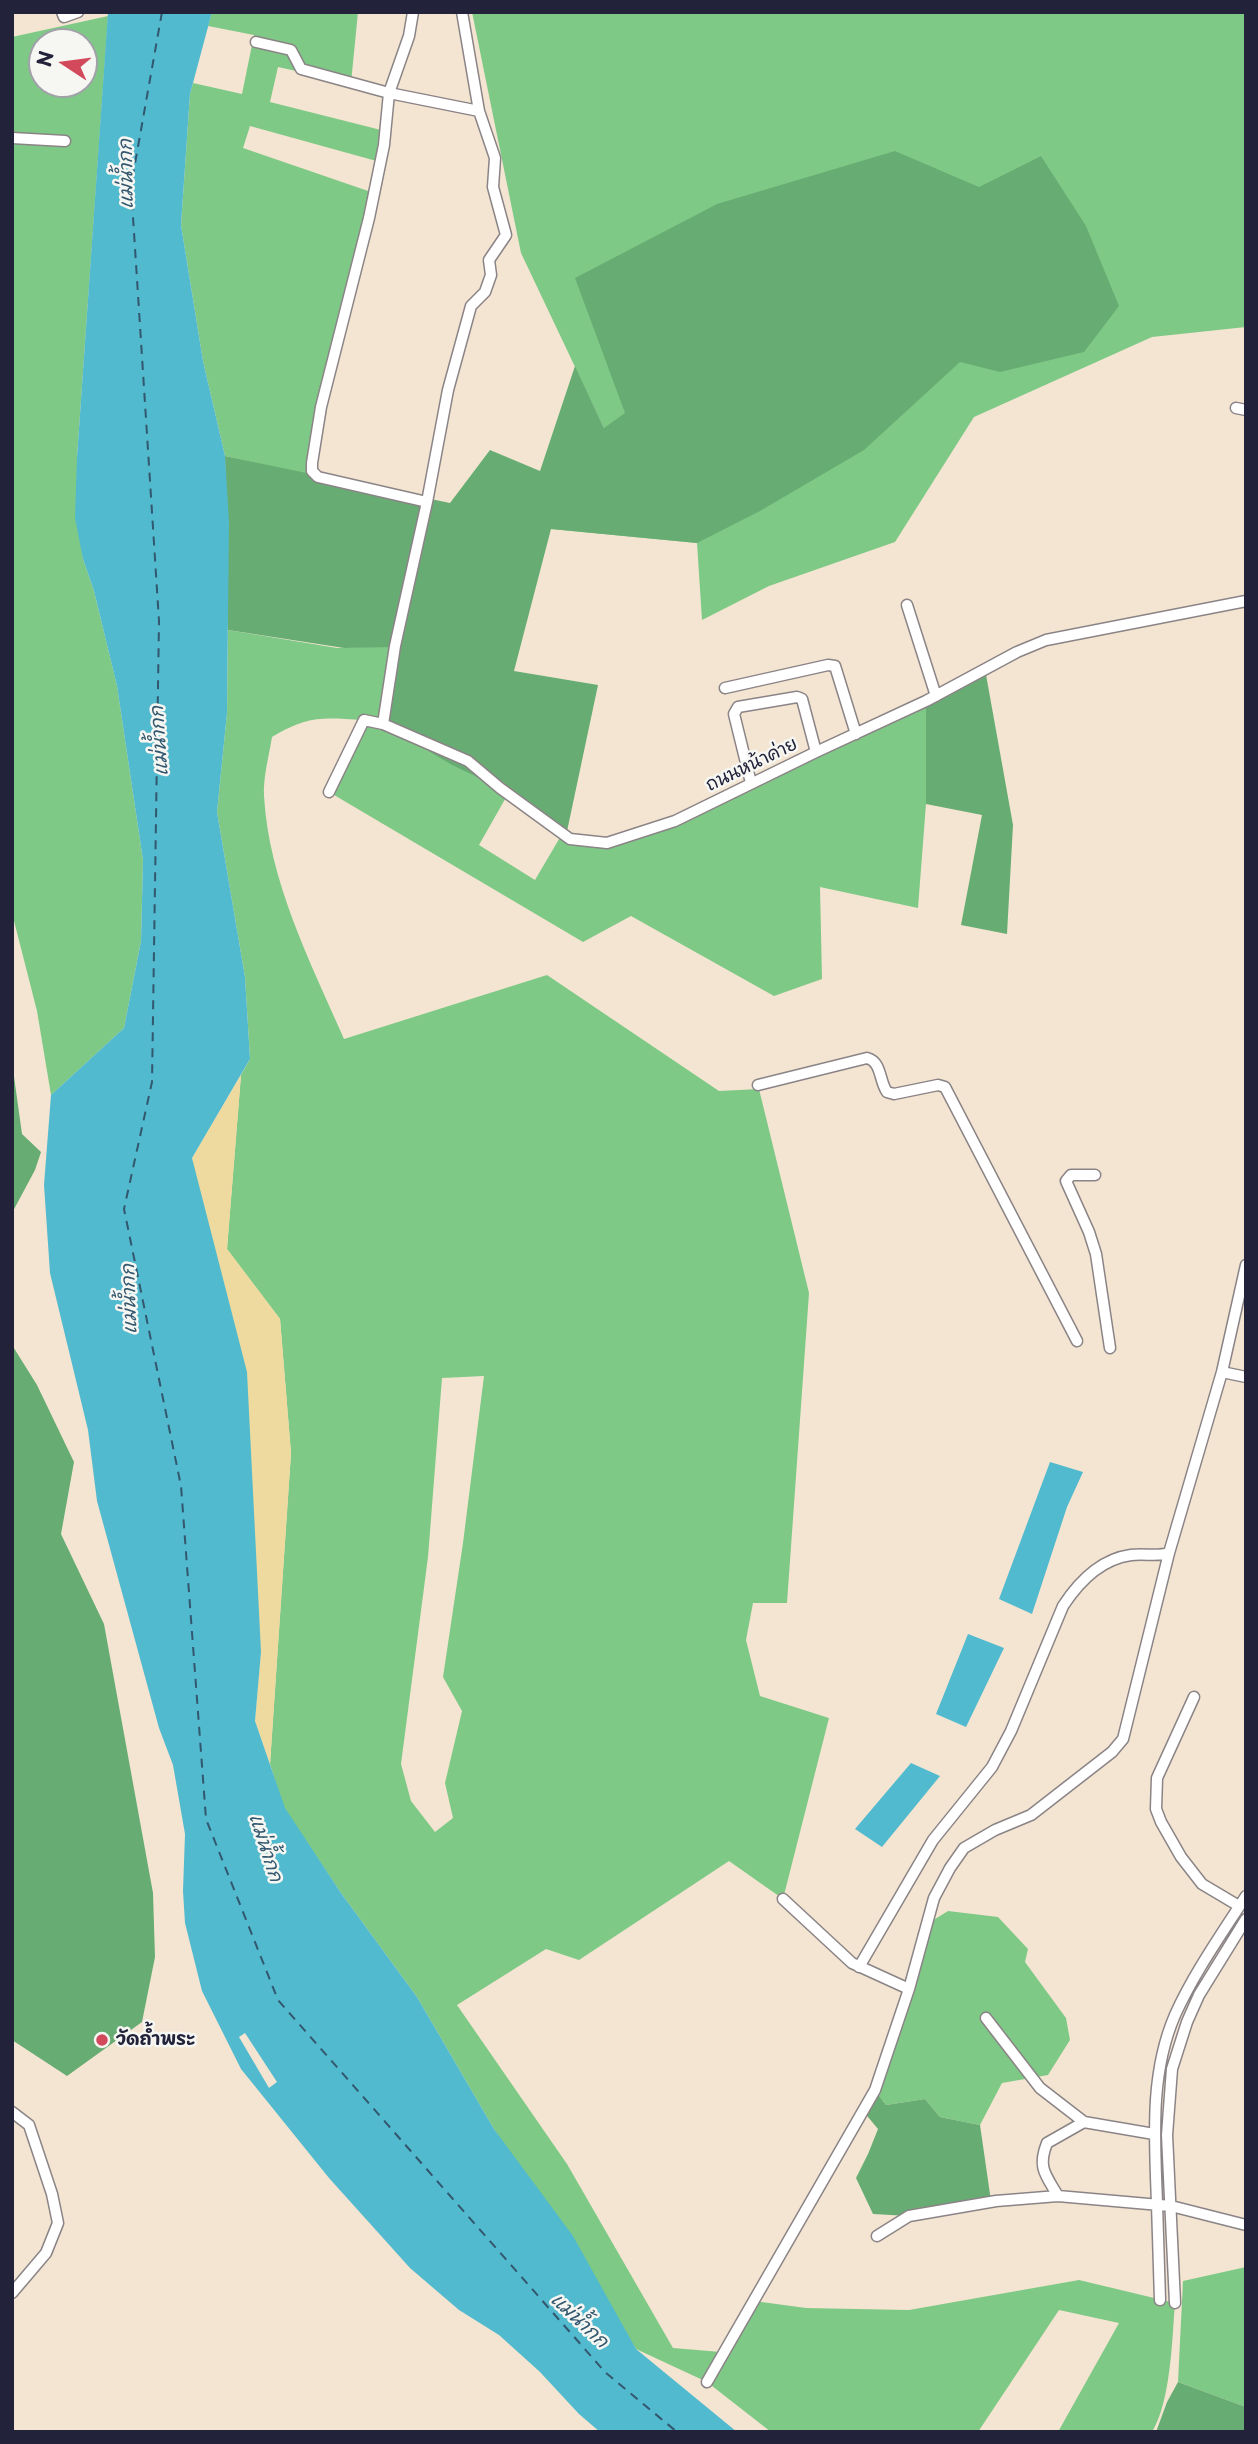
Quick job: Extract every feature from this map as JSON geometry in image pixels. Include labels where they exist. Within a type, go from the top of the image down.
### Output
[{"type":"street","points":[[62,12],[64,17],[78,12]]},
{"type":"street","points":[[413,12],[409,36],[389,93],[384,145],[352,290],[321,407],[312,471],[318,477],[427,502]]},
{"type":"street","points":[[328,792],[364,720],[383,724],[395,646],[427,502],[448,390],[471,306],[485,292],[491,275],[489,260],[506,235],[493,187],[495,158],[480,111],[462,12]]},
{"type":"street","points":[[256,42],[291,50],[301,69],[314,75],[480,111]]},
{"type":"street","points":[[12,138],[65,141]]},
{"type":"street","name":"ถนนหน้าค่าย","points":[[383,724],[468,761],[570,839],[607,843],[675,821],[1046,640],[1246,601]]},
{"type":"street","points":[[907,605],[936,696]]},
{"type":"street","points":[[724,688],[835,666],[839,671],[856,734]]},
{"type":"street","points":[[751,783],[734,714],[738,707],[797,697],[803,699],[816,752]]},
{"type":"street","points":[[758,1085],[867,1058],[877,1064],[887,1092],[894,1094],[938,1085],[945,1087],[1077,1341]]},
{"type":"street","points":[[1096,1175],[1071,1175],[1066,1181],[1096,1254],[1110,1348]]},
{"type":"street","points":[[707,2382],[875,2090],[909,1989],[934,1898],[950,1868],[964,1848],[995,1830],[1031,1815],[1112,1752],[1123,1739],[1169,1553],[1222,1371],[1246,1265]]},
{"type":"street","points":[[1222,1371],[1246,1377]]},
{"type":"street","points":[[859,1967],[933,1840],[992,1767],[1011,1731],[1070,1595],[1091,1573],[1119,1558],[1169,1553]]},
{"type":"street","points":[[1194,1697],[1157,1778],[1156,1809],[1181,1857],[1202,1884],[1239,1906]]},
{"type":"street","points":[[1160,2300],[1154,2134],[1163,2052],[1174,2017],[1192,1982],[1246,1896]]},
{"type":"street","points":[[783,1899],[823,1938],[859,1967],[909,1989]]},
{"type":"street","points":[[1175,2303],[1167,2134],[1172,2069],[1199,1995],[1246,1919]]},
{"type":"street","points":[[986,2018],[1040,2088],[1084,2122],[1154,2134]]},
{"type":"street","points":[[12,2112],[29,2125],[52,2194],[58,2224],[46,2253],[12,2293]]},
{"type":"street","points":[[1058,2196],[1042,2169],[1044,2151],[1047,2143],[1084,2122]]},
{"type":"street","points":[[877,2236],[909,2217],[996,2200],[1058,2196],[1171,2206],[1246,2225]]},
{"type":"green space","points":[[212,12],[358,12],[351,83],[278,67],[270,102],[385,131],[380,162],[250,126],[243,148],[374,193],[312,471],[306,474],[225,456],[203,361],[181,225],[190,94],[193,83],[242,94],[254,35],[208,26]]},
{"type":"green space","points":[[472,12],[1246,12],[1246,327],[1152,337],[974,417],[895,542],[769,586],[702,620],[697,543],[551,529],[604,428],[521,253]]},
{"type":"green space","points":[[108,16],[77,457],[83,559],[94,591],[117,686],[143,860],[141,941],[124,1028],[51,1095],[37,1011],[12,913],[12,37],[28,34],[28,98],[98,98],[98,28],[53,28]]},
{"type":"green space","points":[[895,151],[979,187],[1041,156],[1086,226],[1119,306],[1084,352],[1000,372],[960,362],[864,450],[760,511],[697,543],[551,529],[514,671],[598,685],[566,836],[500,788],[452,765],[383,724],[395,647],[344,648],[228,630],[225,456],[450,503],[490,450],[540,471],[575,366],[604,428],[625,413],[575,278],[717,204]]},
{"type":"green space","points":[[228,630],[337,648],[395,646],[500,788],[508,794],[479,845],[535,880],[562,834],[607,843],[637,833],[926,701],[926,804],[918,908],[820,887],[822,979],[774,996],[631,916],[583,942],[329,792],[364,720],[306,721],[272,737],[264,789],[267,828],[293,920],[344,1039],[547,975],[719,1091],[759,1089],[809,1293],[787,1603],[753,1603],[746,1640],[760,1696],[829,1718],[783,1899],[729,1861],[579,1960],[546,1949],[457,2005],[567,2164],[673,2348],[721,2352],[754,2301],[806,2308],[909,2310],[1079,2280],[1175,2303],[1167,2387],[1152,2432],[1058,2432],[1119,2323],[1059,2310],[978,2432],[771,2432],[707,2382],[636,2349],[494,2129],[417,1997],[341,1893],[284,1808],[270,1764],[291,1453],[280,1319],[227,1249],[241,1075],[250,1059],[245,977],[217,812],[227,713]],"holes":[[[484,1376],[443,1677],[462,1711],[445,1783],[453,1818],[435,1832],[411,1801],[401,1764],[428,1557],[442,1378]]]},
{"type":"green space","points":[[985,669],[1013,825],[1007,934],[961,925],[982,815],[926,804],[926,701]]},
{"type":"green space","points":[[12,1062],[22,1134],[41,1152],[35,1170],[12,1213]]},
{"type":"green space","points":[[12,1345],[37,1385],[74,1462],[61,1534],[104,1624],[153,1893],[155,1957],[142,2022],[67,2076],[12,2040]]},
{"type":"green space","points":[[948,1911],[998,1917],[1028,1949],[1025,1962],[1066,2018],[1070,2040],[1048,2075],[1002,2083],[980,2125],[940,2117],[925,2099],[886,2105],[875,2090],[927,1924]]},
{"type":"green space","points":[[875,2090],[886,2105],[925,2099],[940,2117],[980,2125],[991,2201],[909,2216],[873,2214],[856,2178],[878,2129],[863,2111]]},
{"type":"green space","points":[[1246,2267],[1246,2407],[1178,2382],[1183,2281]]},
{"type":"green space","points":[[1178,2382],[1246,2407],[1246,2432],[1156,2432]]},
{"type":"sand","points":[[241,1075],[227,1249],[280,1319],[291,1453],[270,1764],[255,1721],[261,1652],[192,1158]]},
{"type":"water","name":"แม่น้ำกก","points":[[108,12],[212,12],[190,94],[181,225],[203,361],[225,456],[229,522],[227,713],[217,812],[245,977],[250,1059],[192,1158],[247,1372],[261,1652],[255,1721],[285,1808],[341,1893],[417,1997],[494,2129],[573,2236],[636,2349],[737,2432],[600,2432],[499,2335],[459,2310],[410,2268],[329,2178],[241,2069],[202,1991],[185,1923],[185,1834],[173,1765],[159,1728],[97,1501],[88,1430],[50,1273],[44,1185],[51,1095],[124,1028],[141,941],[143,860],[117,686],[94,591],[83,559],[75,518]]},
{"type":"water","points":[[1050,1462],[1083,1472],[1067,1507],[1032,1614],[999,1599]]},
{"type":"water","points":[[968,1634],[1004,1648],[966,1727],[936,1714]]},
{"type":"water","points":[[911,1763],[940,1776],[882,1847],[855,1829]]},
{"type":"pier","points":[[245,2033],[277,2082],[269,2088],[239,2037]]},
{"type":"ferry route","points":[[162,12],[131,186],[159,621],[152,1082],[124,1209],[181,1486],[206,1819],[278,2000],[605,2372],[677,2432]]},
{"type":"place","name":"วัดถ้ำพระ","points":[[102,2040]]}]
